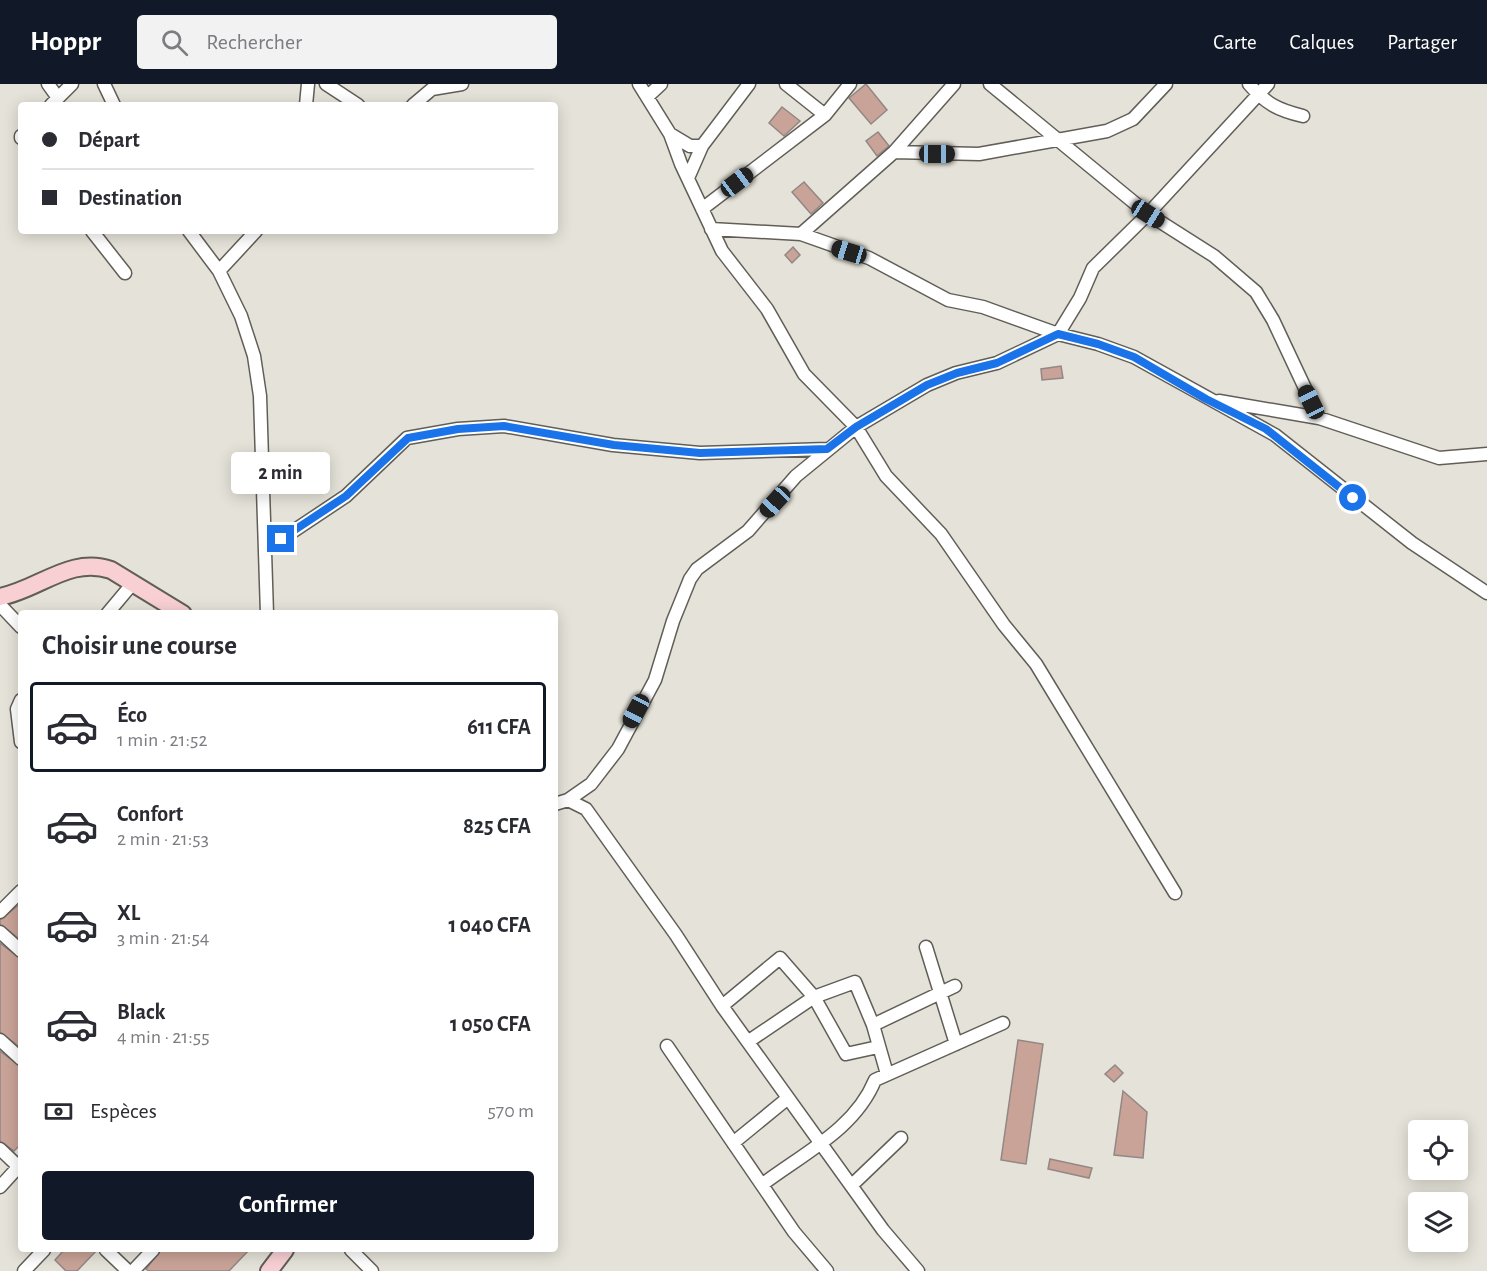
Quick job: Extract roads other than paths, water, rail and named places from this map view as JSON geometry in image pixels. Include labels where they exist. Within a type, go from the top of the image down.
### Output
[{"type":"street","points":[[48,84],[54,102],[72,84]]},
{"type":"street","points":[[104,84],[113,102]]},
{"type":"street","points":[[306,102],[308,84]]},
{"type":"street","points":[[326,84],[353,102]]},
{"type":"street","points":[[417,102],[432,90],[462,84]]},
{"type":"street","points":[[639,84],[670,134],[722,251],[766,309],[804,374],[856,427],[886,476],[941,534],[1004,625],[1036,664],[1174,893]]},
{"type":"street","points":[[647,97],[661,84]]},
{"type":"street","points":[[688,178],[702,146],[749,84]]},
{"type":"street","points":[[786,84],[825,115]]},
{"type":"street","points":[[702,209],[825,115],[850,84]]},
{"type":"street","points":[[801,234],[894,152],[954,84]]},
{"type":"street","points":[[990,84],[1148,214],[1214,256],[1256,292],[1273,320],[1319,418]]},
{"type":"street","points":[[894,152],[979,154],[1056,138],[1107,131],[1134,119],[1166,84]]},
{"type":"street","points":[[558,803],[568,800],[591,784],[618,749],[655,680],[673,621],[690,579],[697,569],[748,531],[796,476],[856,427],[927,385],[957,373],[997,363],[1058,334],[1080,298],[1093,268],[1148,214],[1253,89],[1268,84]]},
{"type":"street","points":[[1253,89],[1276,110],[1303,116]]},
{"type":"street","points":[[670,134],[690,146],[702,146]]},
{"type":"street","points":[[711,229],[801,234],[829,246],[869,258],[948,300],[983,307],[1058,334],[1120,350],[1275,435],[1412,543],[1487,593]]},
{"type":"street","points":[[94,234],[125,273]]},
{"type":"street","points":[[191,234],[219,271],[248,335],[260,396],[267,610]]},
{"type":"street","points":[[219,271],[253,234]]},
{"type":"street","points":[[1206,399],[1319,418],[1439,458],[1487,454]]},
{"type":"street","points":[[265,550],[346,496],[408,438],[428,434],[504,426],[614,445],[700,453],[827,449]]},
{"type":"street","points":[[0,597],[17,593],[77,566],[98,565],[176,610]]},
{"type":"street","points":[[110,610],[132,583]]},
{"type":"street","points":[[0,606],[18,624]]},
{"type":"street","points":[[568,800],[586,809],[788,1098],[883,1230],[918,1271]]},
{"type":"street","points":[[0,912],[18,894]]},
{"type":"street","points":[[0,932],[18,948]]},
{"type":"street","points":[[926,947],[956,1044]]},
{"type":"street","points":[[722,1006],[780,958],[814,997],[846,1054],[878,1047]]},
{"type":"street","points":[[749,1041],[814,997],[855,982],[873,1025],[887,1074]]},
{"type":"street","points":[[873,1025],[955,986]]},
{"type":"street","points":[[764,1184],[849,1121],[868,1098],[875,1080],[1003,1023]]},
{"type":"street","points":[[0,1040],[18,1056]]},
{"type":"street","points":[[667,1046],[764,1184],[794,1232],[827,1271]]},
{"type":"street","points":[[733,1143],[788,1098]]},
{"type":"street","points":[[852,1185],[901,1138]]},
{"type":"street","points":[[0,1149],[18,1164]]},
{"type":"street","points":[[0,1186],[18,1168]]},
{"type":"street","points":[[24,1271],[42,1252]]},
{"type":"street","points":[[108,1252],[128,1271]]},
{"type":"street","points":[[133,1271],[151,1252]]},
{"type":"street","points":[[269,1271],[283,1252]]},
{"type":"street","points":[[353,1252],[372,1271]]}]
